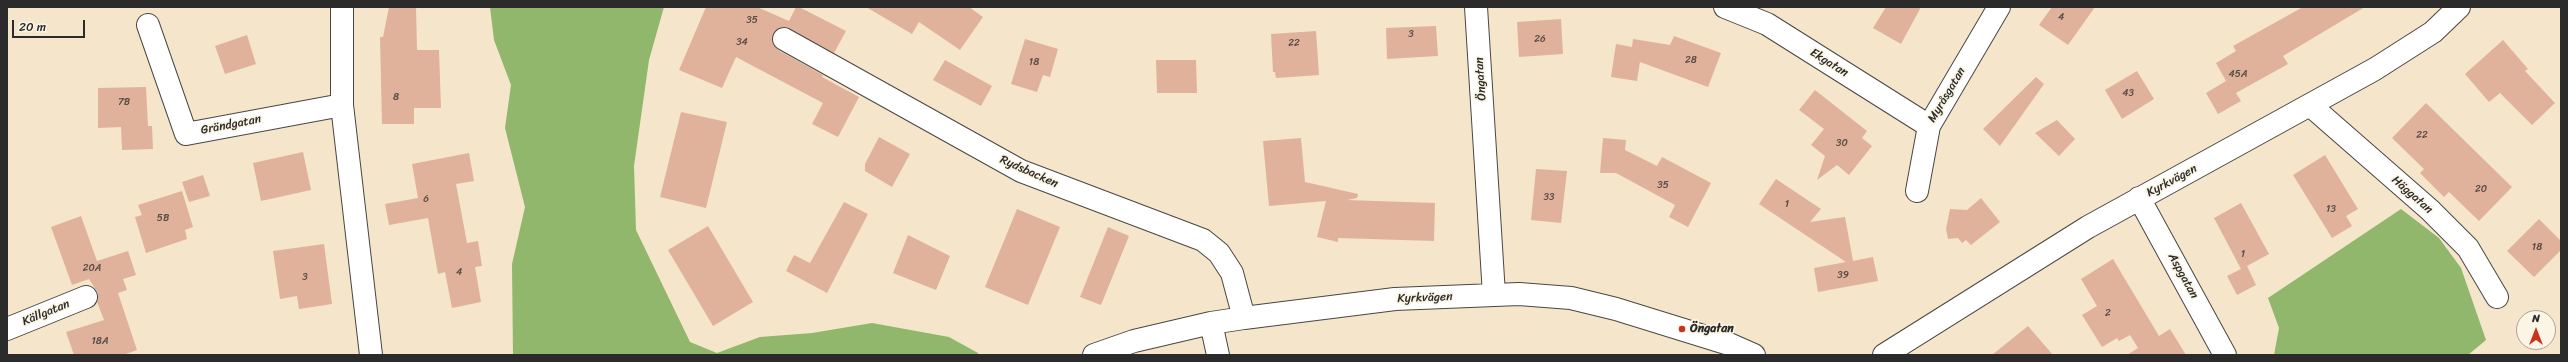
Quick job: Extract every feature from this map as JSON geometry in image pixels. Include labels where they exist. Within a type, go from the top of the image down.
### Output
[{"type":"street","points":[[342,7],[342,105],[371,355]]},
{"type":"street","name":"Öngatan","points":[[1476,7],[1494,295]]},
{"type":"street","name":"Ekgatan","points":[[1725,7],[1767,24],[1928,126]]},
{"type":"street","name":"Myråsgatan","points":[[1917,191],[1928,126],[1999,7]]},
{"type":"street","name":"Kyrkvägen","points":[[1884,355],[2088,227],[2376,69],[2433,32],[2459,7]]},
{"type":"street","name":"Grändgatan","points":[[148,26],[186,134],[342,105]]},
{"type":"street","name":"Rydsbacken","points":[[784,39],[1021,171],[1204,240],[1219,253],[1232,273],[1244,318]]},
{"type":"street","name":"Häggatan","points":[[2311,106],[2430,210],[2468,248],[2497,297]]},
{"type":"street","name":"Aspgatan","points":[[2139,198],[2225,355]]},
{"type":"street","name":"Kyrkvägen","points":[[1094,355],[1134,341],[1211,323],[1244,318],[1395,299],[1494,295],[1572,298],[1682,329],[1754,355]]},
{"type":"street","name":"Källgatan","points":[[7,329],[86,297]]},
{"type":"street","points":[[1211,323],[1218,355]]},
{"type":"green space","points":[[490,7],[664,7],[649,60],[634,166],[636,230],[690,342],[717,353],[760,337],[812,333],[872,323],[949,337],[978,353],[978,355],[513,355],[512,264],[525,207],[505,128],[511,85],[494,40]]},
{"type":"green space","points":[[2401,209],[2439,238],[2461,268],[2486,340],[2468,355],[2274,355],[2279,328],[2268,298]]},
{"type":"building","points":[[389,7],[416,7],[417,50],[439,50],[441,108],[414,108],[414,124],[382,124],[380,37],[383,37]]},
{"type":"building","points":[[706,7],[757,7],[789,21],[796,7],[799,7],[846,31],[834,53],[784,27],[777,29],[772,39],[778,50],[823,75],[822,77],[859,97],[838,137],[812,124],[823,103],[736,57],[722,88],[679,70]]},
{"type":"building","points":[[866,7],[969,7],[983,17],[960,50],[919,22],[912,34]]},
{"type":"building","points":[[1886,7],[1921,7],[1901,44],[1873,28]]},
{"type":"building","points":[[2052,7],[2095,7],[2068,45],[2039,25]]},
{"type":"building","points":[[2303,7],[2365,7],[2283,56],[2288,64],[2236,93],[2241,101],[2218,114],[2206,93],[2226,81],[2216,63],[2236,51],[2233,46]]},
{"type":"building","points":[[1561,19],[1563,54],[1519,57],[1517,22]]},
{"type":"building","points":[[1436,26],[1438,56],[1387,59],[1386,28]]},
{"type":"building","points":[[1316,31],[1319,75],[1276,78],[1275,72],[1273,72],[1271,34]]},
{"type":"building","points":[[247,35],[256,64],[225,74],[215,46]]},
{"type":"building","points":[[1674,36],[1721,53],[1708,87],[1640,62],[1637,81],[1611,77],[1616,44],[1632,47],[1633,39],[1670,45]]},
{"type":"building","points":[[1025,39],[1058,49],[1050,77],[1043,75],[1037,92],[1011,84]]},
{"type":"building","points":[[2503,40],[2528,69],[2525,71],[2555,103],[2532,125],[2500,93],[2489,102],[2465,74]]},
{"type":"building","points":[[945,60],[992,86],[981,106],[933,80]]},
{"type":"building","points":[[1156,60],[1196,60],[1197,93],[1157,93]]},
{"type":"building","points":[[2137,71],[2154,99],[2122,119],[2105,90]]},
{"type":"building","points":[[2036,77],[2044,84],[2000,146],[1983,129]]},
{"type":"building","points":[[146,87],[148,126],[152,126],[153,149],[122,150],[121,127],[98,128],[98,88]]},
{"type":"building","points":[[1815,90],[1867,131],[1862,138],[1872,146],[1849,175],[1837,165],[1817,180],[1825,156],[1811,145],[1824,129],[1799,110]]},
{"type":"building","points":[[2426,103],[2512,187],[2479,221],[2449,192],[2444,197],[2420,173],[2424,169],[2392,138]]},
{"type":"building","points":[[681,112],[727,122],[706,208],[660,197]]},
{"type":"building","points":[[2057,120],[2075,139],[2059,156],[2035,133]]},
{"type":"building","points":[[879,137],[910,154],[892,187],[865,171],[865,164]]},
{"type":"building","points":[[1301,138],[1305,182],[1358,194],[1357,198],[1347,200],[1435,203],[1434,241],[1338,238],[1338,242],[1317,237],[1326,201],[1269,206],[1263,141]]},
{"type":"building","points":[[1603,138],[1626,140],[1625,150],[1657,166],[1662,157],[1711,183],[1688,227],[1669,217],[1675,205],[1616,173],[1600,173]]},
{"type":"building","points":[[303,152],[311,190],[261,201],[253,163]]},
{"type":"building","points":[[469,153],[474,181],[456,184],[467,243],[478,241],[482,266],[475,267],[481,302],[452,308],[445,272],[438,274],[428,218],[389,225],[385,204],[418,198],[412,164]]},
{"type":"building","points":[[2325,155],[2358,209],[2346,216],[2352,226],[2332,238],[2293,175]]},
{"type":"building","points":[[1536,169],[1567,171],[1561,223],[1531,220]]},
{"type":"building","points":[[203,175],[210,196],[189,202],[182,182]]},
{"type":"building","points":[[1776,179],[1821,209],[1810,222],[1845,217],[1853,261],[1873,257],[1878,281],[1818,292],[1814,268],[1846,262],[1759,204]]},
{"type":"building","points":[[182,191],[193,227],[185,230],[187,239],[146,253],[135,217],[142,215],[138,205]]},
{"type":"building","points":[[1981,198],[2000,222],[1971,245],[1966,240],[1962,243],[1958,238],[1948,239],[1946,229],[1950,209],[1967,210]]},
{"type":"building","points":[[844,202],[868,214],[827,293],[786,271],[794,255],[810,263]]},
{"type":"building","points":[[2241,203],[2269,254],[2247,266],[2256,285],[2237,295],[2227,276],[2241,269],[2214,218]]},
{"type":"building","points":[[1017,209],[1060,227],[1028,305],[985,287]]},
{"type":"building","points":[[81,216],[97,261],[128,251],[136,275],[123,279],[127,290],[118,293],[137,350],[123,355],[74,355],[66,332],[104,320],[97,302],[98,293],[89,279],[72,285],[51,227]]},
{"type":"building","points":[[2539,219],[2561,241],[2561,250],[2534,277],[2507,251]]},
{"type":"building","points":[[708,226],[753,302],[713,326],[668,250]]},
{"type":"building","points":[[1108,227],[1129,236],[1101,305],[1080,297]]},
{"type":"building","points":[[908,235],[950,256],[936,290],[893,273]]},
{"type":"building","points":[[324,244],[332,304],[299,309],[297,296],[280,299],[273,251]]},
{"type":"building","points":[[2113,259],[2159,336],[2170,329],[2186,355],[2127,355],[2138,348],[2130,335],[2119,341],[2117,338],[2102,347],[2082,315],[2097,306],[2081,279]]},
{"type":"building","points":[[2028,326],[2053,355],[1992,355]]},
{"type":"place","name":"Öngatan","points":[[1682,329]]}]
